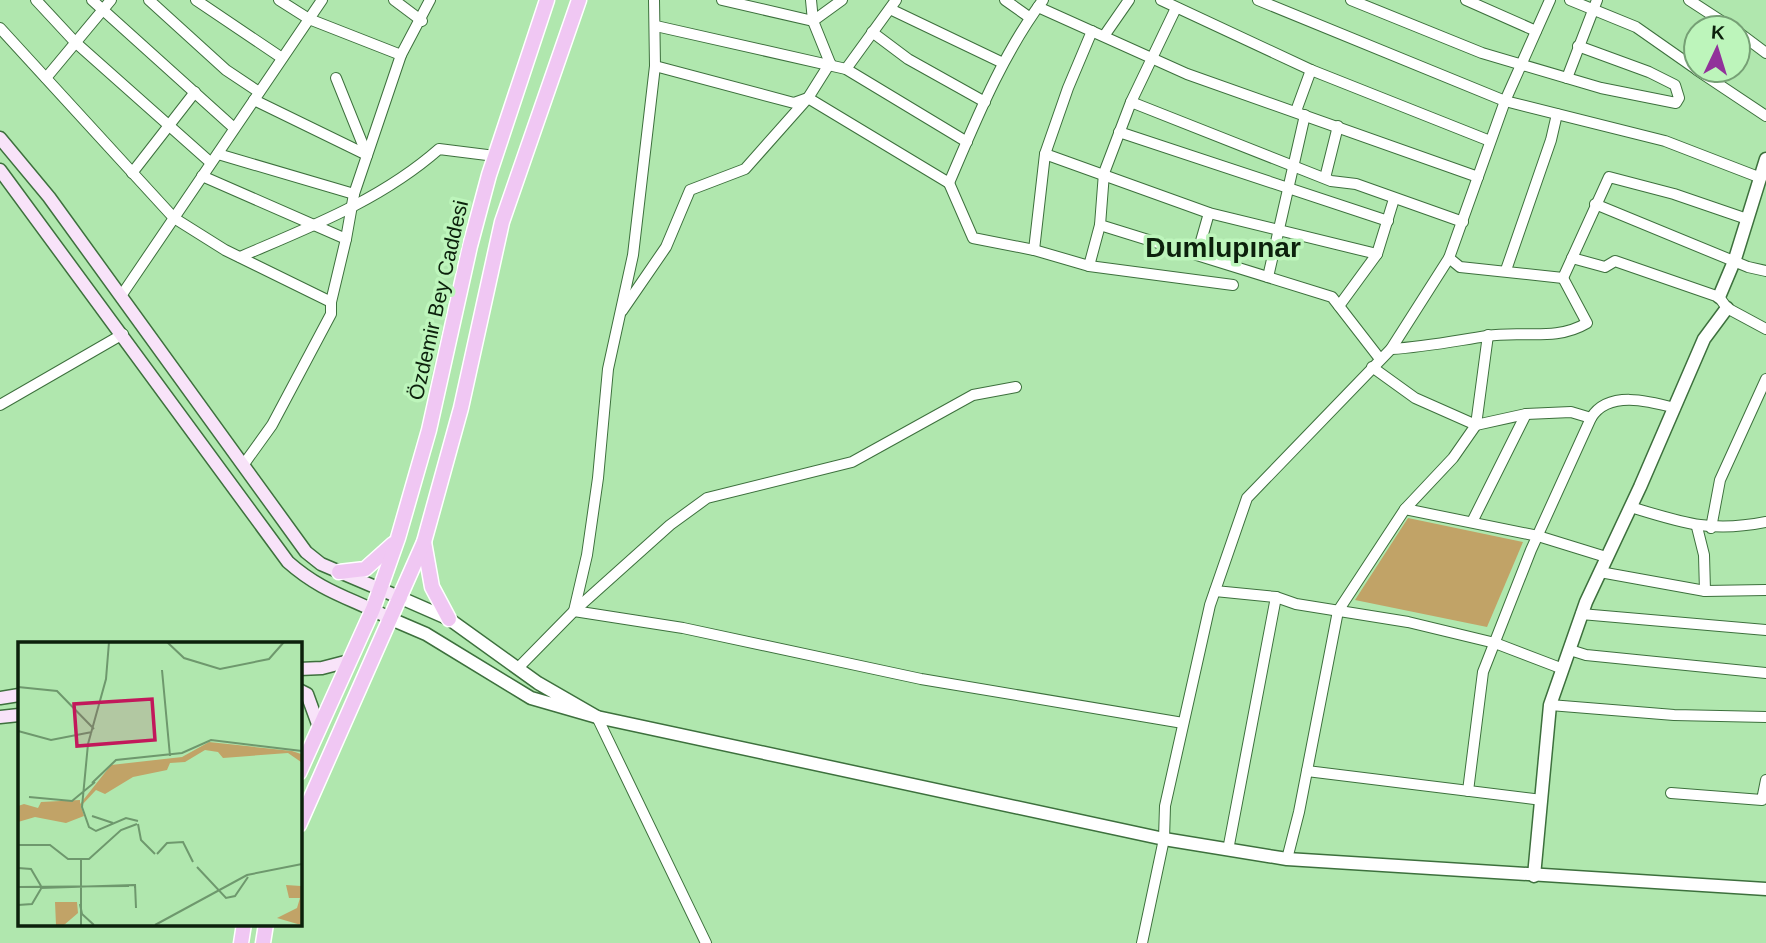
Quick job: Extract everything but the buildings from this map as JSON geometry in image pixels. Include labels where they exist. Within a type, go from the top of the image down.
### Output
[{"type":"main road","name":"Özdemir Bey Caddesi","points":[[301,768],[373,609],[398,538],[429,430],[470,246],[495,156],[547,0]]},
{"type":"main road","points":[[301,821],[424,542],[461,408],[502,222],[579,0]]},
{"type":"main road","points":[[0,138],[49,197],[306,552],[321,564],[401,598]]},
{"type":"main road","points":[[0,170],[288,562],[307,579],[335,596],[373,609],[391,619]]},
{"type":"main road","points":[[339,572],[365,569],[398,538]]},
{"type":"main road","points":[[424,542],[432,587],[449,619]]},
{"type":"main road","points":[[301,669],[322,668],[349,661]]},
{"type":"main road","points":[[301,691],[307,694],[319,727]]},
{"type":"main road","points":[[0,698],[18,695]]},
{"type":"main road","points":[[0,718],[18,715]]},
{"type":"street","points":[[36,0],[75,42],[214,158],[355,194]]},
{"type":"street","points":[[92,0],[234,128]]},
{"type":"street","points":[[46,78],[111,0]]},
{"type":"street","points":[[149,0],[257,96],[367,155]]},
{"type":"street","points":[[196,0],[282,58]]},
{"type":"street","points":[[278,0],[309,19],[401,55]]},
{"type":"street","points":[[121,296],[322,0]]},
{"type":"street","points":[[394,0],[422,21]]},
{"type":"street","points":[[244,464],[277,414],[331,314],[331,302],[355,194],[367,155],[401,55],[422,21],[430,0]]},
{"type":"street","points":[[574,611],[587,555],[598,478],[606,379],[633,256],[655,66],[654,0]]},
{"type":"street","points":[[722,0],[813,21],[842,0]]},
{"type":"street","points":[[811,0],[813,21],[830,63]]},
{"type":"street","points":[[846,69],[896,0]]},
{"type":"street","points":[[1005,0],[1029,17]]},
{"type":"street","points":[[1104,36],[1129,0]]},
{"type":"street","points":[[1161,0],[1311,70],[1490,141]]},
{"type":"street","points":[[1258,0],[1504,102],[1764,168],[1735,258],[1719,297]]},
{"type":"street","points":[[1351,0],[1482,53],[1520,65],[1667,103],[1676,103],[1679,98],[1675,85],[1667,80],[1578,46]]},
{"type":"street","points":[[1466,0],[1536,32]]},
{"type":"street","points":[[1142,943],[1164,839],[1165,806],[1183,723],[1215,591],[1247,498],[1391,349],[1449,258],[1504,102],[1550,0]]},
{"type":"street","points":[[1570,0],[1594,5],[1636,27],[1682,59]]},
{"type":"street","points":[[1689,0],[1710,14]]},
{"type":"street","points":[[949,183],[1003,64],[1029,17],[1040,4],[1151,59],[1237,93],[1301,113],[1478,177]]},
{"type":"street","points":[[1567,78],[1594,5]]},
{"type":"street","points":[[1089,266],[1100,225],[1104,173],[1131,102],[1176,8]]},
{"type":"street","points":[[890,9],[1003,64]]},
{"type":"street","points":[[656,26],[830,63],[846,69],[967,142]]},
{"type":"street","points":[[0,28],[174,218],[240,257],[331,302]]},
{"type":"street","points":[[1034,250],[1045,154],[1092,31]]},
{"type":"street","points":[[872,33],[908,59],[985,102]]},
{"type":"street","points":[[619,317],[666,247],[690,190],[746,169],[808,98],[830,63]]},
{"type":"street","points":[[655,66],[794,103],[808,98]]},
{"type":"street","points":[[1268,277],[1294,165],[1301,113],[1311,70]]},
{"type":"street","points":[[336,78],[367,155]]},
{"type":"street","points":[[1718,84],[1766,117]]},
{"type":"street","points":[[132,173],[172,125],[195,92]]},
{"type":"street","points":[[808,98],[949,183],[973,238],[1034,250],[1089,266],[1233,285]]},
{"type":"street","points":[[1131,102],[1325,178],[1356,184],[1463,222]]},
{"type":"street","points":[[1506,271],[1551,140],[1557,114]]},
{"type":"street","points":[[1325,178],[1338,126]]},
{"type":"street","points":[[1119,132],[1388,221]]},
{"type":"street","points":[[240,257],[354,206],[411,173],[439,149],[495,156]]},
{"type":"street","points":[[1045,154],[1209,213],[1377,254]]},
{"type":"street","points":[[202,176],[346,239]]},
{"type":"street","points":[[1563,278],[1609,177],[1674,194],[1747,219]]},
{"type":"street","points":[[1339,306],[1377,254],[1394,199]]},
{"type":"street","points":[[1595,204],[1735,258],[1748,267],[1766,271]]},
{"type":"street","points":[[1197,255],[1209,213]]},
{"type":"street","points":[[1100,225],[1332,297],[1380,359]]},
{"type":"street","points":[[1449,258],[1461,267],[1563,278]]},
{"type":"street","points":[[1572,258],[1605,267],[1615,261],[1719,297],[1727,308],[1766,329]]},
{"type":"street","points":[[1391,349],[1464,342],[1488,335],[1565,334],[1587,323],[1563,278]]},
{"type":"street","points":[[1534,876],[1550,705],[1581,614],[1606,557],[1631,507],[1704,339],[1727,308]]},
{"type":"street","points":[[0,405],[123,334]]},
{"type":"street","points":[[1286,859],[1307,771],[1338,611],[1405,509],[1454,458],[1476,425],[1488,335]]},
{"type":"street","points":[[1372,367],[1415,398],[1476,425],[1526,414],[1571,412],[1591,418]]},
{"type":"street","points":[[1711,528],[1720,480],[1766,379]]},
{"type":"street","points":[[518,668],[574,611],[670,525],[707,498],[852,462],[973,395],[1016,387]]},
{"type":"street","points":[[1468,791],[1483,672],[1538,536],[1591,418],[1596,410],[1640,399],[1675,408]]},
{"type":"street","points":[[1472,522],[1526,414]]},
{"type":"street","points":[[1631,507],[1697,527],[1739,527],[1766,522]]},
{"type":"street","points":[[1405,509],[1538,536],[1606,557]]},
{"type":"street","points":[[1697,527],[1704,555],[1705,591]]},
{"type":"street","points":[[1600,572],[1705,591],[1766,590]]},
{"type":"street","points":[[1215,591],[1276,597],[1494,642],[1563,669]]},
{"type":"street","points":[[1228,850],[1276,597]]},
{"type":"street","points":[[401,598],[449,619],[518,668],[597,717],[706,943]]},
{"type":"street","points":[[574,611],[683,628],[921,679],[1183,723]]},
{"type":"street","points":[[1581,614],[1766,630]]},
{"type":"street","points":[[391,619],[471,660],[531,698],[597,717],[1164,839],[1286,859],[1766,889]]},
{"type":"street","points":[[1570,650],[1586,655],[1766,673]]},
{"type":"street","points":[[1550,705],[1674,715],[1766,717]]},
{"type":"street","points":[[1307,771],[1542,800]]},
{"type":"street","points":[[1671,793],[1762,800],[1766,780]]},
{"type":"shaded area","points":[[1408,518],[1523,542],[1487,627],[1355,600]]},
{"type":"district","name":"Dumlupınar","points":[[1223,247]]}]
